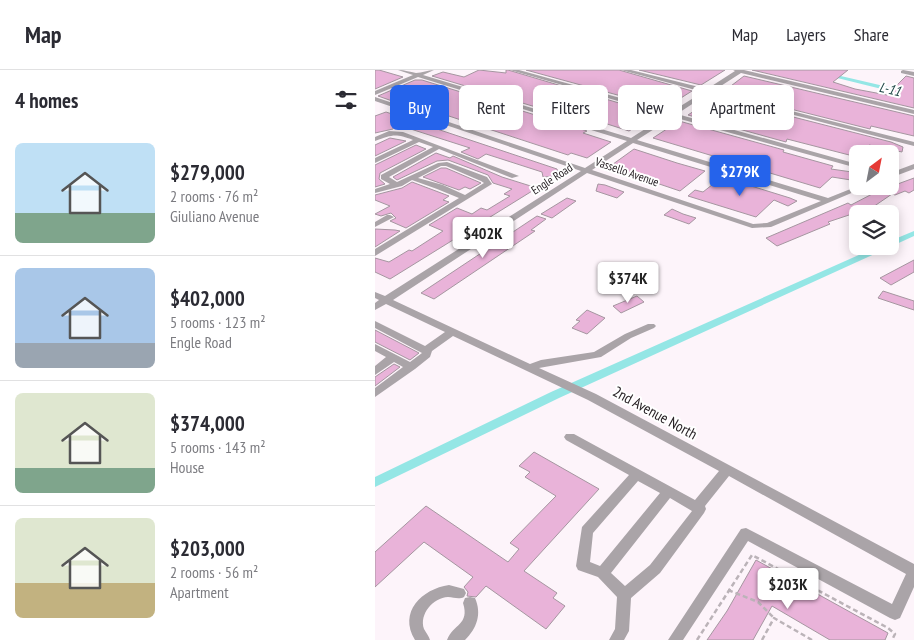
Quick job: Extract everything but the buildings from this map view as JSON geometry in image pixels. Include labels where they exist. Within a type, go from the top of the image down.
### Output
[{"type":"street","points":[[401,70],[829,201],[849,193]]},
{"type":"street","points":[[375,93],[431,70]]},
{"type":"street","points":[[513,70],[618,99]]},
{"type":"street","points":[[624,70],[692,88]]},
{"type":"street","points":[[739,70],[914,112]]},
{"type":"street","name":"Engle Road","points":[[718,85],[739,70]]},
{"type":"street","points":[[903,72],[914,74]]},
{"type":"street","name":"Vassello Avenue","points":[[375,99],[758,227],[768,225],[829,201]]},
{"type":"street","points":[[794,114],[914,144]]},
{"type":"street","points":[[682,117],[849,164]]},
{"type":"street","name":"Engle Road","points":[[375,307],[649,130]]},
{"type":"street","points":[[375,139],[395,132],[515,176]]},
{"type":"street","points":[[375,161],[418,140]]},
{"type":"street","points":[[397,185],[384,177],[438,147]]},
{"type":"street","points":[[375,191],[397,185],[434,165],[443,164],[487,181],[487,186],[375,253]]},
{"type":"street","points":[[899,173],[914,166]]},
{"type":"street","points":[[412,178],[465,198]]},
{"type":"street","points":[[375,225],[390,217]]},
{"type":"street","name":"2nd Avenue North","points":[[375,295],[557,379],[914,571]]},
{"type":"street","points":[[375,324],[426,351]]},
{"type":"street","points":[[532,367],[541,363],[597,355],[629,336],[651,326]]},
{"type":"street","points":[[375,393],[426,356],[426,351],[453,331]]},
{"type":"street","points":[[375,347],[411,367]]},
{"type":"street","points":[[375,370],[393,357]]},
{"type":"street","points":[[570,437],[700,509],[655,569],[624,595],[622,631],[616,640]]},
{"type":"street","points":[[696,507],[727,470]]},
{"type":"street","points":[[624,595],[603,573],[583,566],[587,531],[637,474]]},
{"type":"street","points":[[603,573],[668,491]]},
{"type":"street","points":[[675,640],[746,533],[895,613],[914,571]]},
{"type":"street","points":[[417,638],[416,616],[427,600],[445,591],[459,593]]},
{"type":"street","points":[[454,640],[469,626],[472,616],[470,603]]},
{"type":"path","points":[[697,640],[752,555],[879,624],[895,634],[892,640]]},
{"type":"path","points":[[729,590],[758,602],[774,618],[812,640]]},
{"type":"path","points":[[879,624],[882,616]]},
{"type":"path","points":[[762,640],[774,618]]},
{"type":"waterway","name":"L-11","points":[[808,70],[914,95]]},
{"type":"waterway","points":[[899,240],[914,233]]},
{"type":"waterway","points":[[375,482],[555,395],[866,255]]}]
